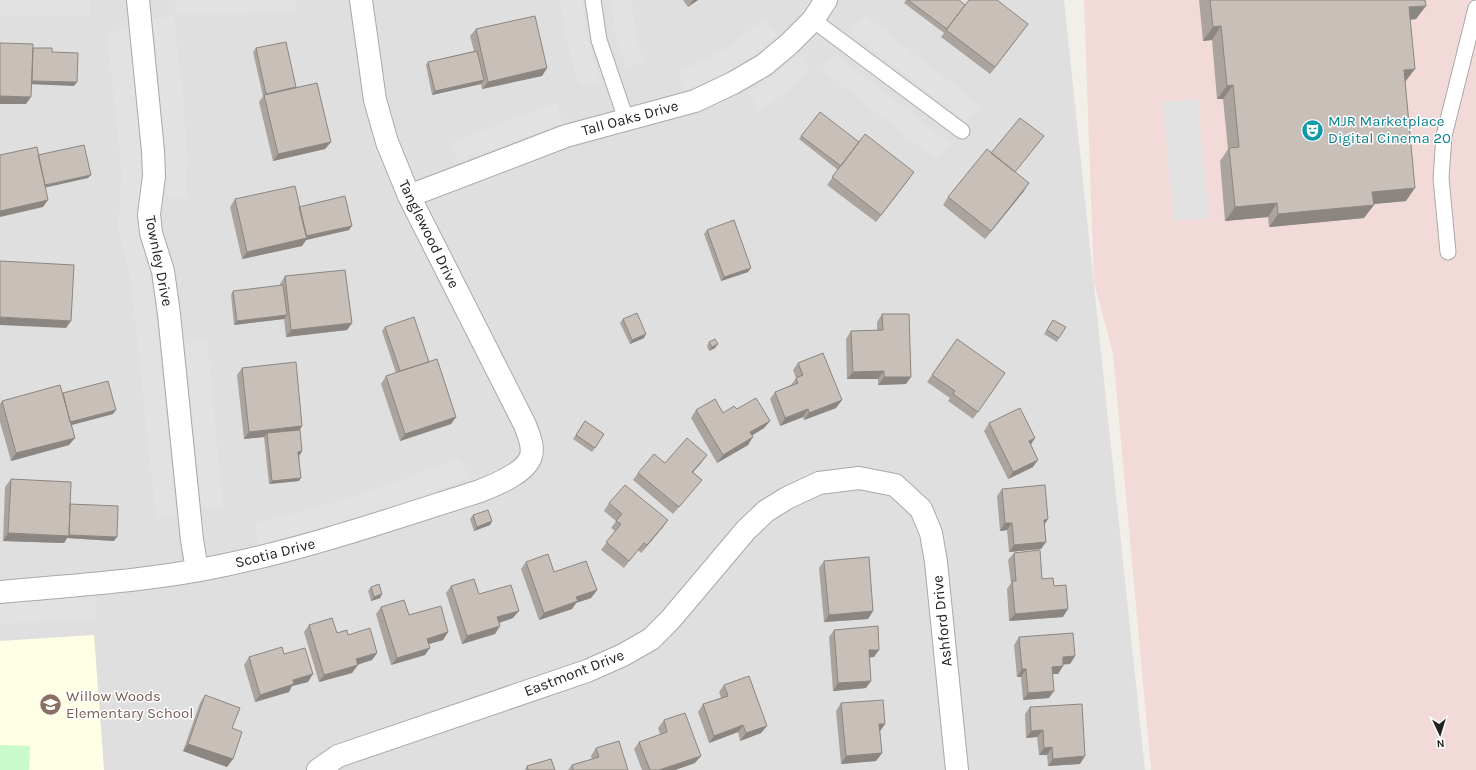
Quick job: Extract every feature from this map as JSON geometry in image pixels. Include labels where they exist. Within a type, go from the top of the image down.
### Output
[{"type":"street","name":"Townley Drive","points":[[138,0],[153,151],[154,176],[150,220],[151,233],[164,271],[192,540],[197,570]]},
{"type":"street","name":"Tanglewood Drive","points":[[361,0],[375,100],[387,142],[409,196],[525,425],[531,441],[531,456]]},
{"type":"street","name":"Tall Oaks Drive","points":[[409,196],[566,136],[695,101],[733,83],[764,65],[814,20],[826,0]]},
{"type":"street","name":"Scotia Drive","points":[[0,592],[97,584],[197,570],[275,554],[327,540],[480,492],[509,478],[523,467],[531,456]]},
{"type":"street","name":"Eastmont Drive","points":[[318,770],[338,756],[587,671],[623,656],[651,639],[670,620],[746,530],[766,511],[787,498],[819,483],[859,478],[895,485]]},
{"type":"street","name":"Ashford Drive","points":[[895,485],[921,509],[931,533],[936,562],[957,770]]},
{"type":"lane","points":[[593,0],[599,40],[626,120]]},
{"type":"lane","points":[[1448,252],[1441,178],[1444,136],[1476,8]]},
{"type":"lane","points":[[814,20],[962,131]]},
{"type":"shaded area","points":[[0,0],[1064,0],[1145,770],[0,770]]},
{"type":"shaded area","points":[[0,0],[90,0],[90,15],[0,15]]},
{"type":"shaded area","points":[[175,0],[295,0],[295,13],[175,14]]},
{"type":"shaded area","points":[[560,0],[581,0],[590,49],[600,80],[580,87],[570,54]]},
{"type":"shaded area","points":[[610,0],[631,0],[636,36],[644,61],[626,67],[617,41]]},
{"type":"shaded area","points":[[1084,0],[1476,0],[1476,770],[1151,770],[1113,354],[1094,282]]},
{"type":"shaded area","points":[[864,15],[980,105],[967,122],[851,32]]},
{"type":"shaded area","points":[[174,17],[184,108],[187,154],[186,198],[166,197],[166,153],[153,18]]},
{"type":"shaded area","points":[[763,20],[777,35],[757,52],[734,68],[709,81],[684,90],[678,70],[702,62],[724,50]]},
{"type":"shaded area","points":[[130,30],[143,173],[139,226],[154,297],[177,515],[156,518],[131,279],[118,229],[122,175],[107,32]]},
{"type":"shaded area","points":[[834,53],[950,144],[937,160],[821,69]]},
{"type":"shaded area","points":[[798,55],[810,71],[787,92],[760,110],[748,93],[774,75]]},
{"type":"shaded area","points":[[1198,99],[1209,218],[1174,221],[1162,102]]},
{"type":"shaded area","points":[[556,103],[563,123],[459,162],[452,142]]},
{"type":"shaded area","points":[[207,341],[223,507],[202,510],[185,343]]},
{"type":"shaded area","points":[[460,458],[469,478],[366,515],[259,545],[255,524],[360,495]]},
{"type":"shaded area","points":[[95,595],[96,617],[0,624],[0,603]]},
{"type":"shaded area","name":"Willow Woods Elementary School","points":[[94,635],[104,770],[0,770],[0,641]]},
{"type":"green space","points":[[0,745],[30,746],[29,770],[0,770]]},
{"type":"building","points":[[908,0],[959,0],[965,5],[947,29]]},
{"type":"building","points":[[969,0],[997,0],[1028,24],[995,67],[946,30]]},
{"type":"building","name":"MJR Marketplace Digital Cinema 20","points":[[1210,0],[1425,0],[1426,6],[1409,7],[1415,69],[1404,70],[1415,188],[1372,192],[1374,205],[1278,214],[1277,203],[1235,207],[1229,148],[1239,147],[1233,85],[1227,86],[1221,26],[1213,27]]},
{"type":"building","points":[[535,16],[547,68],[488,82],[476,29]]},
{"type":"building","points":[[286,42],[296,87],[266,94],[256,48]]},
{"type":"building","points":[[0,43],[33,44],[31,97],[0,96]]},
{"type":"building","points":[[33,48],[52,48],[52,52],[78,53],[77,82],[32,81]]},
{"type":"building","points":[[477,51],[484,80],[435,91],[428,62]]},
{"type":"building","points":[[317,83],[331,142],[278,154],[264,95]]},
{"type":"building","points":[[820,112],[859,142],[841,166],[801,136]]},
{"type":"building","points":[[1020,118],[1044,136],[1015,172],[991,153]]},
{"type":"building","points":[[865,134],[914,172],[881,215],[832,177]]},
{"type":"building","points":[[84,145],[91,175],[45,185],[38,155]]},
{"type":"building","points":[[37,147],[48,200],[0,211],[0,155]]},
{"type":"building","points":[[987,149],[1029,183],[991,231],[948,197]]},
{"type":"building","points":[[295,186],[307,238],[247,252],[235,199]]},
{"type":"building","points":[[345,196],[352,226],[306,236],[299,207]]},
{"type":"building","points":[[734,220],[751,268],[724,277],[707,230]]},
{"type":"building","points":[[0,261],[74,265],[71,321],[0,317]]},
{"type":"building","points":[[345,270],[352,323],[291,330],[285,276]]},
{"type":"building","points":[[283,285],[287,315],[237,321],[233,291]]},
{"type":"building","points":[[637,313],[646,334],[632,340],[623,319]]},
{"type":"building","points":[[882,314],[909,314],[911,377],[884,377],[884,371],[853,372],[851,331],[883,330]]},
{"type":"building","points":[[414,317],[429,362],[400,371],[385,327]]},
{"type":"building","points":[[1053,320],[1066,327],[1059,338],[1047,330]]},
{"type":"building","points":[[715,339],[718,344],[712,347],[709,342]]},
{"type":"building","points":[[957,339],[1005,373],[978,412],[953,394],[955,391],[932,375]]},
{"type":"building","points":[[823,353],[842,400],[809,413],[808,409],[785,418],[775,392],[798,383],[796,378],[803,375],[798,363]]},
{"type":"building","points":[[437,359],[456,417],[405,434],[386,376]]},
{"type":"building","points":[[296,362],[302,426],[249,432],[242,368]]},
{"type":"building","points":[[108,381],[116,410],[70,422],[63,393]]},
{"type":"building","points":[[60,385],[75,438],[16,453],[2,401]]},
{"type":"building","points":[[756,398],[770,421],[750,432],[753,437],[723,455],[696,410],[715,399],[723,413],[734,406],[737,409]]},
{"type":"building","points":[[1020,408],[1035,438],[1029,441],[1038,460],[1013,472],[989,423]]},
{"type":"building","points":[[585,421],[604,434],[595,448],[576,435]]},
{"type":"building","points":[[300,430],[302,451],[298,452],[301,478],[272,481],[267,433]]},
{"type":"building","points":[[687,438],[707,455],[692,472],[702,480],[679,507],[638,473],[654,454],[665,463]]},
{"type":"building","points":[[11,479],[71,482],[69,536],[8,533]]},
{"type":"building","points":[[625,485],[668,520],[647,545],[644,543],[629,561],[606,542],[621,524],[616,521],[622,514],[609,503]]},
{"type":"building","points":[[1045,485],[1048,519],[1044,520],[1046,542],[1014,545],[1012,523],[1005,523],[1002,489]]},
{"type":"building","points":[[70,504],[118,506],[117,537],[69,535]]},
{"type":"building","points":[[488,510],[492,521],[477,527],[473,515]]},
{"type":"building","points":[[1040,550],[1042,579],[1053,578],[1054,586],[1066,585],[1068,609],[1015,614],[1012,581],[1016,581],[1014,553]]},
{"type":"building","points":[[548,554],[554,572],[586,561],[597,590],[576,597],[578,601],[544,613],[526,562]]},
{"type":"building","points":[[869,557],[873,611],[829,615],[824,561]]},
{"type":"building","points":[[474,579],[479,594],[511,585],[519,611],[497,617],[500,626],[467,636],[451,586]]},
{"type":"building","points":[[379,584],[382,594],[374,597],[371,587]]},
{"type":"building","points":[[404,600],[409,615],[441,606],[448,632],[427,639],[430,648],[397,658],[381,607]]},
{"type":"building","points":[[332,618],[337,633],[347,630],[348,635],[370,628],[377,653],[356,659],[358,665],[324,675],[309,625]]},
{"type":"building","points":[[878,626],[879,650],[869,650],[871,681],[838,683],[834,630]]},
{"type":"building","points":[[1073,633],[1075,656],[1063,657],[1063,666],[1052,667],[1054,691],[1028,693],[1026,669],[1022,669],[1019,637]]},
{"type":"building","points":[[282,647],[284,654],[305,648],[313,674],[293,680],[294,684],[260,695],[249,657]]},
{"type":"building","points":[[749,676],[767,726],[746,733],[743,725],[714,736],[703,704],[728,696],[724,685]]},
{"type":"building","points":[[205,695],[240,708],[232,728],[242,732],[233,759],[188,744]]},
{"type":"building","points":[[883,700],[885,724],[879,724],[882,753],[846,756],[841,703]]},
{"type":"building","points":[[1082,704],[1085,756],[1053,759],[1052,747],[1044,748],[1043,730],[1031,731],[1030,707]]},
{"type":"building","points":[[685,713],[701,756],[659,770],[650,770],[639,742],[667,732],[664,720]]},
{"type":"building","points":[[619,741],[628,770],[573,770],[572,765],[599,757],[596,748]]},
{"type":"building","points":[[551,759],[555,770],[528,770],[527,766]]},
{"type":"place","name":"MJR Marketplace Digital Cinema 20","points":[[1313,130]]},
{"type":"place","name":"Willow Woods Elementary School","points":[[50,705]]}]
